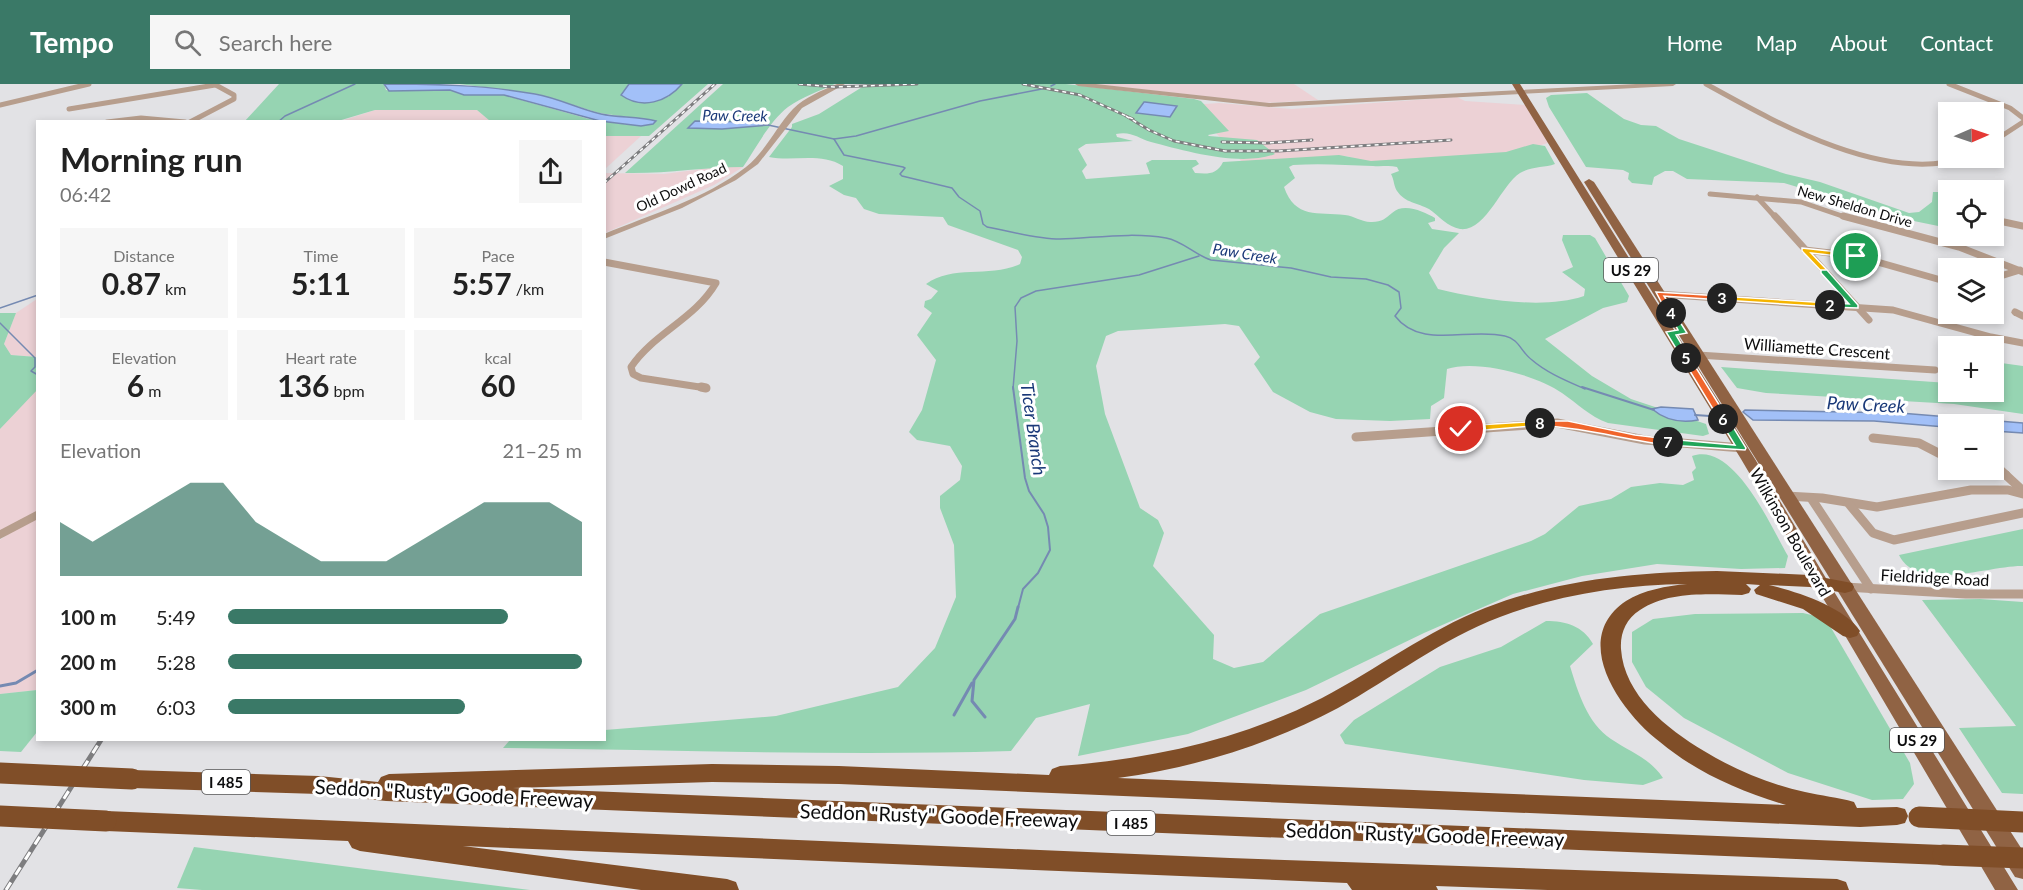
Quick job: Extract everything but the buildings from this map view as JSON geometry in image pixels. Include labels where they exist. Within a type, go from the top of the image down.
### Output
[{"type":"highway","points":[[945,780],[1086,773],[1151,764],[1218,749],[1300,718],[1475,620],[1518,603],[1573,589],[1624,581],[1672,578],[1845,587]]},
{"type":"highway","points":[[1822,586],[1763,590],[1688,590],[1654,597],[1633,605],[1615,624],[1611,639],[1611,658],[1624,689],[1643,714],[1676,744],[1719,770],[1744,782],[1802,801],[1908,817]]},
{"type":"highway","points":[[1763,590],[1801,598],[1815,605],[1850,631]]},
{"type":"highway","name":"Seddon \"Rusty\" Goode Freeway","points":[[0,773],[319,785],[386,792],[2023,858]]},
{"type":"highway","points":[[319,785],[712,773],[945,780],[1860,818],[1908,817],[2023,822]]},
{"type":"highway","points":[[0,816],[1230,868],[1837,890]]},
{"type":"highway","points":[[270,828],[555,869],[728,890]]},
{"type":"highway","points":[[1230,868],[1426,890]]},
{"type":"main road","name":"Wilkinson Boulevard","points":[[1523,87],[1658,294],[1677,333],[1698,356],[2023,870]]},
{"type":"main road","name":"Wilkinson Boulevard","points":[[1523,87],[1677,333],[1822,586],[2007,890]]},
{"type":"main road","points":[[1742,448],[1752,453],[1791,513],[1821,550]]},
{"type":"street","points":[[0,105],[89,84]]},
{"type":"street","points":[[69,109],[114,98],[166,95],[214,84],[234,95],[234,99],[194,120]]},
{"type":"street","name":"Old Dowd Road","points":[[606,236],[732,180],[757,161],[784,125],[806,102],[842,84]]},
{"type":"street","points":[[1078,84],[1269,105],[1523,87],[1673,84]]},
{"type":"street","points":[[1706,84],[1814,139],[1864,154],[1926,164],[1938,164]]},
{"type":"street","points":[[1949,84],[2010,108],[2023,120],[2004,134]]},
{"type":"street","points":[[124,120],[141,118],[163,120]]},
{"type":"street","name":"New Sheldon Drive","points":[[1710,194],[1801,202],[1863,223],[1959,247],[2022,271]]},
{"type":"street","points":[[1757,197],[1869,320]]},
{"type":"street","points":[[2004,222],[2023,226]]},
{"type":"street","points":[[1805,250],[1856,256],[1938,279]]},
{"type":"street","points":[[606,262],[716,283],[705,300],[662,335],[630,367],[633,374],[640,378],[706,388]]},
{"type":"street","points":[[2004,276],[2022,271]]},
{"type":"street","points":[[1658,294],[1855,306],[1904,312],[1983,335],[2023,343]]},
{"type":"street","points":[[2015,312],[2023,316]]},
{"type":"street","name":"Williamette Crescent","points":[[1698,356],[1935,370]]},
{"type":"street","points":[[1356,436],[1557,423],[1645,440],[1742,448]]},
{"type":"street","points":[[1873,438],[1909,440],[1938,452]]},
{"type":"street","points":[[1786,496],[1878,507],[1990,490],[2011,490],[2021,493],[2018,484],[2004,472]]},
{"type":"street","points":[[2004,474],[2008,475]]},
{"type":"street","points":[[1811,498],[1871,589]]},
{"type":"street","points":[[1848,504],[1869,532],[1884,540],[1894,540],[2023,513]]},
{"type":"street","points":[[0,535],[36,515]]},
{"type":"street","name":"Fieldridge Road","points":[[1845,587],[1966,594],[2023,594]]},
{"type":"shaded area","points":[[1095,84],[1294,84],[1318,100],[1265,103]]},
{"type":"shaded area","points":[[1457,97],[1465,101],[1525,105],[1548,143],[1514,153],[1369,163],[1347,156],[1243,163],[1191,105],[1219,103],[1292,109]]},
{"type":"shaded area","points":[[375,110],[477,110],[489,120],[344,120]]},
{"type":"shaded area","points":[[606,136],[641,136],[606,168]]},
{"type":"shaded area","points":[[718,167],[743,167],[714,185],[606,233],[606,173],[664,174]]},
{"type":"shaded area","points":[[36,300],[36,357],[11,355],[4,344],[16,313]]},
{"type":"shaded area","points":[[36,390],[36,690],[0,694],[0,540],[7,535],[0,533],[0,429]]},
{"type":"green space","points":[[279,84],[384,84],[386,90],[392,91],[450,90],[464,95],[504,95],[596,120],[489,120],[477,110],[375,110],[341,120],[246,120]]},
{"type":"green space","points":[[459,84],[629,84],[621,95],[668,97],[682,84],[708,84],[649,136],[606,136],[606,121],[630,125],[653,124],[656,121],[599,113],[537,94]]},
{"type":"green space","points":[[723,84],[835,84],[799,100],[781,113],[743,167],[625,173]]},
{"type":"green space","points":[[867,84],[1066,84],[1201,101],[1229,131],[1209,136],[1257,140],[1275,154],[1246,159],[1213,156],[1180,150],[1122,133],[1116,134],[1117,137],[1133,141],[1086,144],[1078,149],[1087,165],[1082,171],[1086,179],[1150,174],[1146,163],[1152,160],[1196,160],[1199,164],[1192,168],[1195,173],[1204,174],[1215,171],[1223,162],[1339,155],[1371,161],[1506,152],[1533,144],[1545,146],[1555,164],[1520,173],[1506,187],[1485,216],[1469,228],[1460,229],[1452,226],[1429,209],[1400,195],[1391,174],[1399,171],[1397,167],[1293,165],[1289,167],[1295,178],[1284,187],[1294,204],[1308,212],[1345,215],[1372,222],[1384,219],[1402,208],[1408,208],[1435,218],[1435,221],[1428,223],[1432,229],[1459,233],[1444,248],[1429,273],[1438,289],[1491,299],[1531,303],[1568,300],[1584,296],[1585,289],[1562,272],[1573,267],[1562,240],[1563,235],[1590,235],[1595,238],[1629,296],[1627,302],[1603,308],[1545,339],[1592,376],[1631,399],[1706,424],[1709,434],[1703,436],[1608,423],[1538,380],[1506,370],[1474,366],[1447,369],[1444,398],[1431,406],[1430,419],[1390,421],[1336,419],[1310,412],[1273,392],[1254,364],[1260,357],[1239,326],[1225,324],[1118,331],[1106,336],[1096,366],[1105,414],[1140,508],[1158,520],[1164,533],[1153,566],[1214,635],[1213,659],[1234,668],[1263,662],[1320,614],[1531,541],[1545,534],[1579,506],[1611,499],[1631,487],[1660,483],[1683,485],[1694,480],[1692,472],[1696,468],[1692,456],[1707,455],[1722,461],[1736,473],[1761,508],[1788,556],[1785,568],[1741,569],[1657,564],[1582,576],[1513,594],[1424,633],[1306,690],[1188,734],[1078,756],[1090,704],[1036,718],[1011,751],[820,753],[503,748],[509,741],[606,741],[606,730],[776,716],[898,687],[935,648],[956,597],[954,545],[940,508],[940,496],[960,480],[962,466],[950,446],[917,440],[909,432],[922,410],[936,360],[917,335],[932,313],[924,307],[925,301],[931,299],[938,291],[926,284],[948,274],[1008,268],[1020,264],[1022,257],[1018,250],[948,225],[943,217],[879,214],[864,209],[856,198],[844,195],[829,186],[843,179],[843,166],[834,162],[816,158],[769,157],[792,124],[819,114]]},
{"type":"green space","points":[[1587,93],[1624,119],[1641,125],[1656,126],[1679,139],[1786,174],[1820,182],[1909,213],[1919,212],[1932,202],[1933,192],[1938,192],[1938,226],[1904,219],[1784,183],[1687,179],[1673,171],[1665,171],[1654,177],[1652,185],[1632,183],[1628,179],[1629,173],[1623,170],[1586,167],[1549,107],[1546,98],[1551,95]]},
{"type":"green space","points":[[0,313],[16,313],[4,344],[11,355],[36,357],[36,391],[0,429]]},
{"type":"green space","points":[[2004,363],[2023,366],[2023,414],[1954,404],[1766,393],[1737,388],[1721,367],[1938,382],[1938,402],[2004,402]]},
{"type":"green space","points":[[2023,529],[2023,566],[1938,575],[1921,573],[1908,566],[1899,555]]},
{"type":"green space","points":[[1980,599],[2023,602],[2023,794],[2002,793],[1959,728],[2016,726],[1922,600]]},
{"type":"green space","points":[[1803,613],[1820,617],[1830,626],[1910,763],[1914,784],[1903,799],[1872,800],[1788,773],[1684,718],[1646,687],[1632,662],[1632,632],[1653,619],[1695,614]]},
{"type":"green space","points":[[1546,621],[1573,626],[1589,638],[1593,644],[1570,666],[1576,686],[1590,716],[1611,739],[1646,760],[1663,778],[1643,785],[1584,780],[1345,744],[1340,735],[1354,720],[1440,667],[1501,647]]},
{"type":"green space","points":[[36,690],[36,733],[21,752],[0,751],[0,694]]},
{"type":"green space","points":[[194,847],[530,890],[202,890],[177,888]]},
{"type":"water","points":[[384,84],[460,86],[516,91],[544,96],[601,114],[656,121],[653,124],[641,126],[606,122],[504,95],[464,95],[450,90],[389,91]]},
{"type":"water","points":[[629,84],[682,84],[662,99],[646,103],[629,100],[621,95]]},
{"type":"water","points":[[1144,102],[1177,106],[1170,117],[1136,113]]},
{"type":"water","points":[[695,121],[753,122],[769,125],[722,129],[688,128]]},
{"type":"water","points":[[1661,407],[1693,409],[1698,420],[1674,420],[1652,409]]},
{"type":"water","points":[[1745,410],[1900,413],[1938,416],[1938,426],[1874,421],[1753,420],[1743,412]]},
{"type":"water","points":[[2004,421],[2023,423],[2023,433],[2004,432]]},
{"type":"waterway","points":[[280,120],[355,84]]},
{"type":"waterway","points":[[1051,86],[1055,84]]},
{"type":"waterway","points":[[834,139],[856,136],[980,101],[1047,88]]},
{"type":"waterway","name":"Paw Creek","points":[[768,125],[834,139]]},
{"type":"waterway","name":"Paw Creek","points":[[834,139],[844,155],[903,167],[905,168],[900,174],[902,176],[952,188],[959,197],[980,211],[983,224],[987,227],[1051,239],[1153,236],[1178,242],[1211,260],[1291,268],[1331,277],[1366,279],[1388,285],[1399,292],[1401,308],[1395,316],[1406,326],[1431,335],[1491,334],[1505,336],[1517,343],[1538,365],[1585,389]]},
{"type":"waterway","name":"Ticer Branch","points":[[1013,388],[1017,341],[1015,307],[1021,298],[1036,291],[1139,275],[1199,256]]},
{"type":"waterway","points":[[0,308],[36,296]]},
{"type":"waterway","points":[[0,323],[35,358],[35,367],[31,371],[36,374]]},
{"type":"waterway","name":"Paw Creek","points":[[1582,387],[1654,410]]},
{"type":"waterway","name":"Ticer Branch","points":[[1013,388],[1025,478],[1029,491],[1044,514],[1048,527],[1050,550],[1038,573],[1023,589],[1018,608]]},
{"type":"waterway","name":"Paw Creek","points":[[1695,415],[1710,416]]},
{"type":"waterway","name":"Ticer Branch","points":[[985,717],[972,701],[974,680],[1015,619],[1018,607]]},
{"type":"waterway","points":[[0,686],[16,683],[36,671]]},
{"type":"waterway","points":[[954,715],[972,683]]},
{"type":"railway","points":[[606,181],[715,84]]},
{"type":"railway","points":[[799,84],[834,87],[917,84]]},
{"type":"railway","points":[[1023,84],[1080,95],[1133,119]]},
{"type":"railway","points":[[1126,116],[1174,141],[1225,151],[1279,151],[1451,140]]},
{"type":"railway","points":[[1222,142],[1267,143],[1312,140]]},
{"type":"railway","points":[[6,890],[100,741]]},
{"type":"route","points":[[1461,429],[1557,423],[1645,440],[1742,448],[1670,332],[1683,333],[1658,294],[1855,306],[1805,250],[1856,256]]}]
